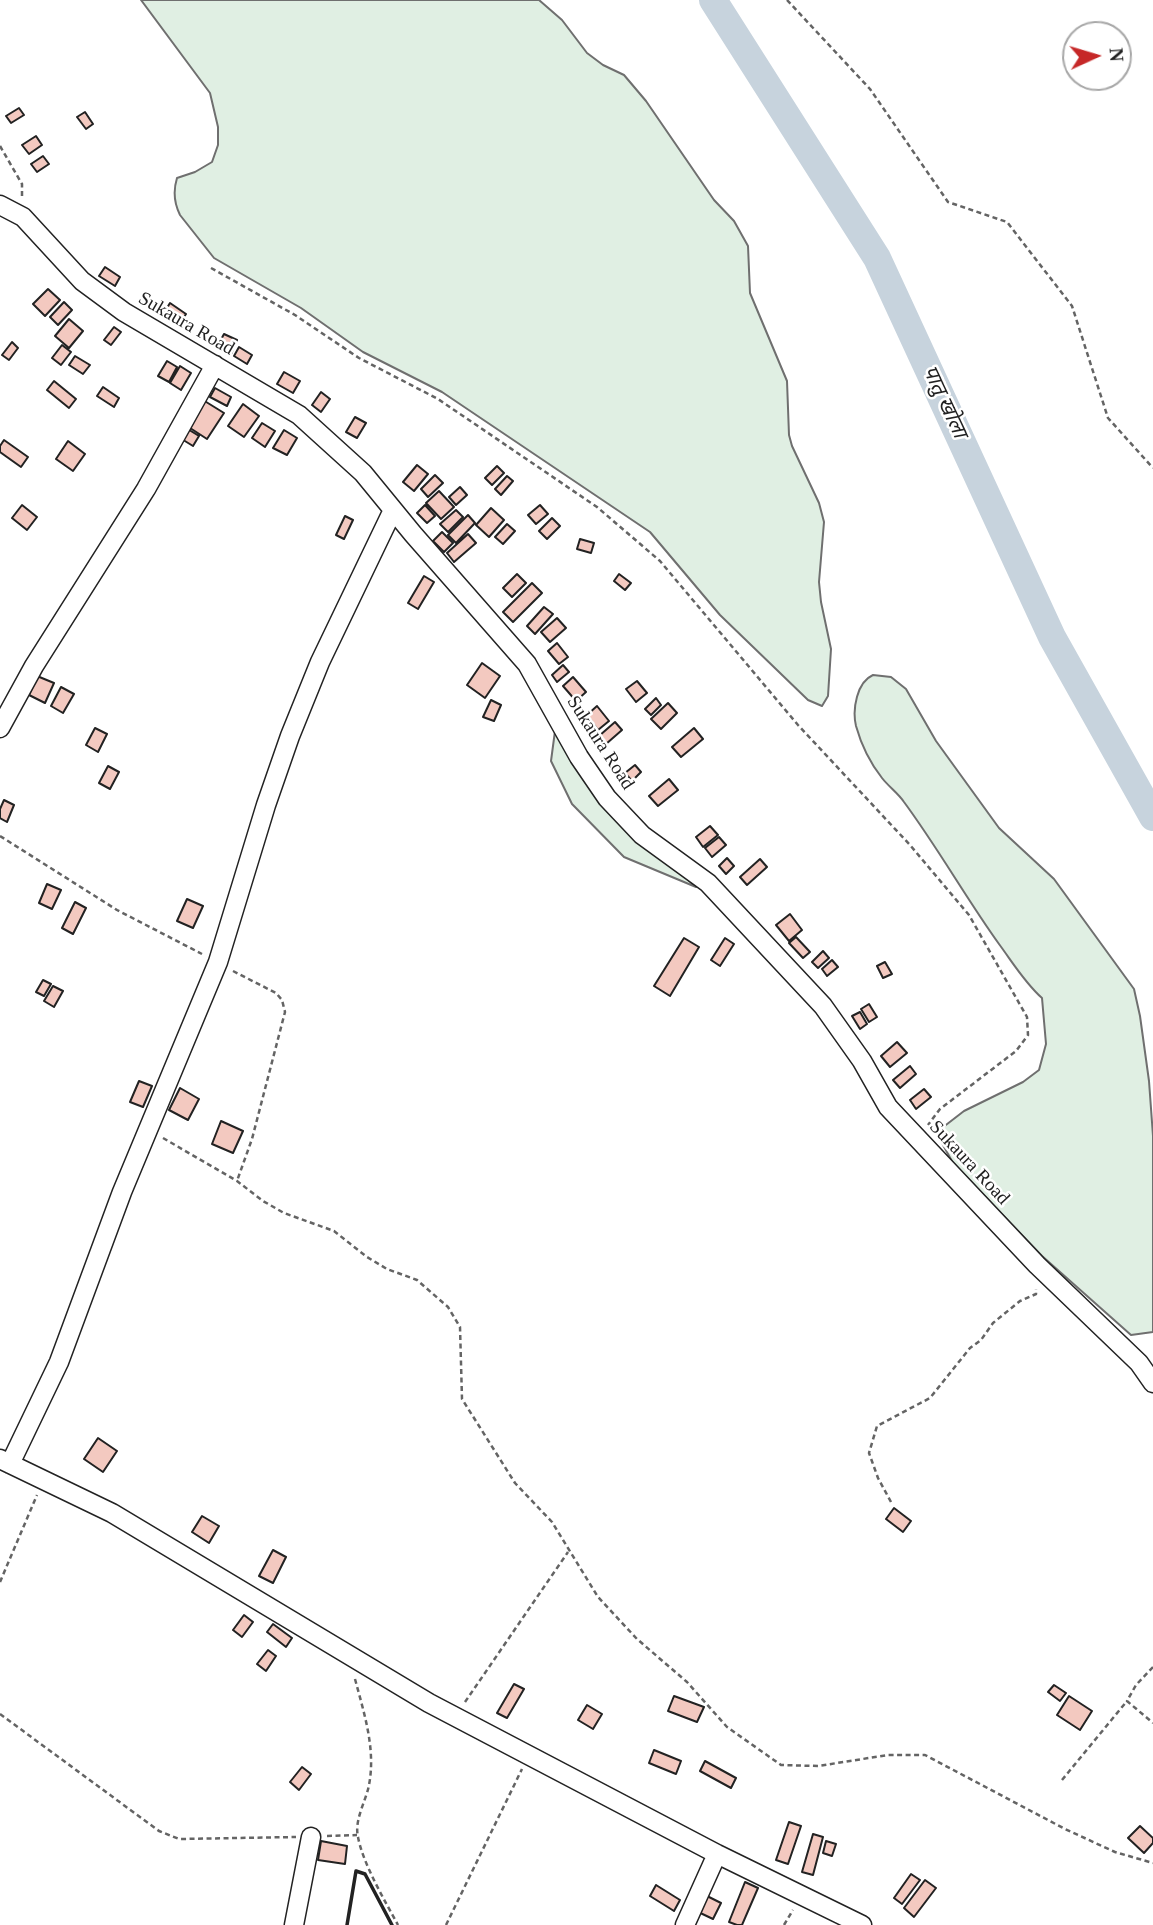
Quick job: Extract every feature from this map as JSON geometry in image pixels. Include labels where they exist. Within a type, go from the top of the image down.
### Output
[{"type":"street","name":"Sukaura Road","points":[[0,205],[23,217],[82,281],[124,312],[299,415],[363,474],[527,664],[579,757],[607,798],[642,835],[708,883],[823,1006],[862,1061],[888,1107],[1037,1265],[1139,1363],[1153,1383]]},
{"type":"street","points":[[0,728],[34,666],[146,489],[215,365]]},
{"type":"street","points":[[393,510],[320,662],[290,736],[265,805],[218,962],[122,1192],[60,1362],[5,1462],[111,1513],[455,1717],[717,1854],[862,1925]]},
{"type":"street","points":[[294,1925],[311,1836]]},
{"type":"street","points":[[685,1925],[717,1854]]},
{"type":"path","points":[[787,0],[870,89],[947,202],[1007,222],[1072,306],[1108,418],[1153,468]]},
{"type":"path","points":[[0,146],[22,184],[23,217]]},
{"type":"path","points":[[211,268],[295,315],[359,358],[438,398],[614,521],[660,561],[798,725],[910,845],[969,915],[1027,1017],[1028,1035],[1016,1051],[940,1109],[917,1138]]},
{"type":"path","points":[[0,836],[117,910],[276,993],[282,1000],[285,1012],[252,1139],[237,1181]]},
{"type":"path","points":[[148,1129],[237,1181],[284,1213],[334,1231],[377,1263],[417,1280],[448,1307],[460,1327],[462,1399],[515,1483],[552,1522],[598,1597],[637,1639],[687,1682],[727,1727],[780,1765],[818,1766],[888,1755],[925,1755],[1065,1829],[1115,1852],[1153,1863]]},
{"type":"path","points":[[891,1502],[869,1453],[877,1426],[930,1398],[993,1323],[1020,1301],[1036,1294],[1037,1265]]},
{"type":"path","points":[[0,1582],[44,1479]]},
{"type":"path","points":[[455,1717],[569,1551]]},
{"type":"path","points":[[348,1654],[370,1736],[370,1784],[362,1805],[357,1835],[379,1890],[398,1925]]},
{"type":"path","points":[[1062,1780],[1153,1667]]},
{"type":"path","points":[[1127,1700],[1153,1723]]},
{"type":"path","points":[[0,1714],[159,1831],[179,1839],[357,1835]]},
{"type":"path","points":[[446,1925],[529,1754]]},
{"type":"green space","points":[[141,0],[539,0],[562,20],[587,53],[603,65],[624,75],[646,101],[714,200],[734,221],[748,246],[750,293],[787,381],[789,435],[792,446],[819,503],[824,522],[819,582],[831,649],[828,696],[822,706],[808,700],[720,615],[650,532],[442,392],[363,352],[301,308],[214,258],[180,215],[175,201],[177,178],[212,162],[218,145],[218,127],[210,93]]},
{"type":"green space","points":[[873,675],[891,677],[906,689],[936,741],[999,828],[1054,879],[1134,989],[1149,1081],[1153,1136],[1153,1332],[1131,1335],[1042,1256],[953,1163],[938,1136],[942,1128],[964,1111],[1023,1082],[1039,1070],[1046,1044],[1042,998],[1014,965],[916,819],[882,778],[867,754],[856,726],[855,712],[860,690]]},
{"type":"green space","points":[[555,731],[673,866],[696,887],[624,857],[572,804],[551,761]]},
{"type":"building","points":[[19,108],[24,115],[11,123],[6,116]]},
{"type":"building","points":[[85,112],[93,124],[86,129],[77,117]]},
{"type":"building","points":[[36,136],[42,145],[29,154],[22,145]]},
{"type":"building","points":[[43,156],[49,164],[37,172],[31,164]]},
{"type":"building","points":[[105,267],[120,277],[115,286],[99,276]]},
{"type":"building","points":[[48,289],[60,300],[45,316],[33,304]]},
{"type":"building","points":[[64,302],[72,310],[58,325],[50,317]]},
{"type":"building","points":[[170,303],[186,314],[178,326],[162,316]]},
{"type":"building","points":[[69,319],[83,331],[69,348],[55,336]]},
{"type":"building","points":[[114,327],[121,332],[111,345],[104,340]]},
{"type":"building","points":[[224,334],[237,340],[231,354],[217,347]]},
{"type":"building","points":[[12,342],[18,348],[9,360],[2,355]]},
{"type":"building","points":[[62,345],[71,352],[61,365],[52,358]]},
{"type":"building","points":[[239,347],[252,355],[247,364],[234,356]]},
{"type":"building","points":[[75,356],[90,365],[83,374],[69,365]]},
{"type":"building","points":[[167,361],[177,367],[169,382],[158,376]]},
{"type":"building","points":[[180,366],[191,373],[181,390],[170,383]]},
{"type":"building","points":[[284,372],[300,381],[293,393],[277,384]]},
{"type":"building","points":[[54,381],[76,399],[69,408],[47,390]]},
{"type":"building","points":[[103,387],[119,398],[114,407],[97,396]]},
{"type":"building","points":[[215,388],[231,397],[227,406],[210,397]]},
{"type":"building","points":[[321,392],[330,399],[321,412],[312,405]]},
{"type":"building","points":[[203,400],[224,413],[207,439],[187,426]]},
{"type":"building","points":[[243,404],[259,416],[244,437],[228,426]]},
{"type":"building","points":[[355,417],[366,423],[357,438],[346,432]]},
{"type":"building","points":[[262,423],[275,431],[265,447],[252,438]]},
{"type":"building","points":[[186,428],[199,436],[193,446],[180,438]]},
{"type":"building","points":[[284,430],[297,438],[287,455],[273,448]]},
{"type":"building","points":[[4,440],[28,457],[21,467],[0,452]]},
{"type":"building","points":[[68,441],[85,454],[73,471],[56,459]]},
{"type":"building","points":[[417,465],[428,474],[414,491],[403,482]]},
{"type":"building","points":[[497,466],[504,473],[492,485],[485,478]]},
{"type":"building","points":[[435,475],[443,483],[428,497],[421,489]]},
{"type":"building","points":[[507,476],[513,481],[501,495],[495,489]]},
{"type":"building","points":[[460,487],[467,495],[456,505],[449,497]]},
{"type":"building","points":[[439,491],[454,507],[441,519],[426,503]]},
{"type":"building","points":[[22,505],[37,517],[27,530],[12,518]]},
{"type":"building","points":[[425,505],[435,516],[427,523],[417,513]]},
{"type":"building","points":[[540,505],[548,514],[536,524],[528,515]]},
{"type":"building","points":[[491,508],[504,520],[489,537],[476,525]]},
{"type":"building","points":[[456,510],[463,517],[448,532],[440,524]]},
{"type":"building","points":[[468,515],[475,523],[456,543],[448,535]]},
{"type":"building","points":[[345,516],[353,520],[344,539],[336,535]]},
{"type":"building","points":[[552,518],[560,526],[547,539],[539,531]]},
{"type":"building","points":[[507,524],[515,531],[503,544],[495,537]]},
{"type":"building","points":[[442,532],[453,543],[444,552],[433,541]]},
{"type":"building","points":[[468,534],[476,543],[454,562],[447,553]]},
{"type":"building","points":[[580,539],[594,543],[591,553],[577,549]]},
{"type":"building","points":[[517,574],[526,583],[512,597],[503,588]]},
{"type":"building","points":[[619,574],[631,583],[625,590],[614,581]]},
{"type":"building","points":[[424,576],[434,582],[418,609],[408,603]]},
{"type":"building","points":[[532,583],[542,593],[513,622],[503,612]]},
{"type":"building","points":[[544,607],[553,614],[535,634],[527,626]]},
{"type":"building","points":[[557,618],[566,628],[550,642],[541,632]]},
{"type":"building","points":[[557,643],[568,657],[559,664],[548,651]]},
{"type":"building","points":[[482,663],[500,676],[485,698],[467,685]]},
{"type":"building","points":[[563,665],[569,672],[557,682],[552,675]]},
{"type":"building","points":[[37,676],[54,683],[45,703],[29,695]]},
{"type":"building","points":[[573,677],[586,692],[576,701],[563,686]]},
{"type":"building","points":[[637,681],[647,693],[636,702],[626,689]]},
{"type":"building","points":[[61,687],[74,694],[63,713],[51,706]]},
{"type":"building","points":[[656,698],[661,705],[651,715],[645,709]]},
{"type":"building","points":[[491,700],[501,705],[494,721],[483,717]]},
{"type":"building","points":[[668,703],[677,713],[661,729],[651,719]]},
{"type":"building","points":[[597,706],[609,721],[598,730],[587,715]]},
{"type":"building","points":[[615,722],[622,730],[606,744],[599,736]]},
{"type":"building","points":[[95,728],[107,734],[98,752],[86,745]]},
{"type":"building","points":[[694,728],[703,739],[681,757],[672,747]]},
{"type":"building","points":[[635,765],[641,772],[632,781],[625,773]]},
{"type":"building","points":[[108,766],[119,772],[110,789],[99,783]]},
{"type":"building","points":[[669,779],[678,790],[658,806],[649,796]]},
{"type":"building","points":[[4,800],[14,805],[7,822],[0,818]]},
{"type":"building","points":[[710,826],[718,835],[703,847],[696,837]]},
{"type":"building","points":[[719,837],[726,845],[712,857],[705,848]]},
{"type":"building","points":[[727,858],[734,866],[726,874],[719,866]]},
{"type":"building","points":[[760,859],[767,867],[747,885],[740,877]]},
{"type":"building","points":[[47,884],[61,890],[52,909],[39,903]]},
{"type":"building","points":[[187,899],[203,906],[193,928],[177,921]]},
{"type":"building","points":[[75,902],[86,908],[73,934],[62,928]]},
{"type":"building","points":[[790,914],[802,930],[789,941],[776,925]]},
{"type":"building","points":[[796,937],[810,952],[803,958],[789,943]]},
{"type":"building","points":[[684,938],[699,947],[670,996],[654,986]]},
{"type":"building","points":[[725,938],[734,944],[720,966],[711,960]]},
{"type":"building","points":[[823,951],[829,958],[818,968],[812,962]]},
{"type":"building","points":[[832,960],[838,967],[827,976],[822,969]]},
{"type":"building","points":[[885,962],[892,974],[883,978],[877,966]]},
{"type":"building","points":[[43,980],[51,984],[44,996],[36,992]]},
{"type":"building","points":[[53,986],[63,991],[54,1007],[44,1001]]},
{"type":"building","points":[[869,1004],[877,1017],[869,1022],[861,1009]]},
{"type":"building","points":[[860,1012],[867,1024],[860,1029],[852,1016]]},
{"type":"building","points":[[897,1042],[907,1053],[890,1067],[881,1056]]},
{"type":"building","points":[[910,1066],[916,1074],[900,1088],[893,1080]]},
{"type":"building","points":[[139,1081],[152,1086],[143,1107],[130,1102]]},
{"type":"building","points":[[180,1088],[199,1099],[188,1120],[169,1110]]},
{"type":"building","points":[[924,1089],[931,1097],[916,1109],[910,1100]]},
{"type":"building","points":[[221,1121],[243,1131],[233,1153],[212,1144]]},
{"type":"building","points":[[98,1438],[117,1451],[103,1472],[84,1459]]},
{"type":"building","points":[[894,1508],[911,1521],[903,1532],[886,1519]]},
{"type":"building","points":[[202,1516],[219,1526],[209,1543],[192,1532]]},
{"type":"building","points":[[273,1550],[286,1557],[273,1583],[259,1576]]},
{"type":"building","points":[[244,1615],[253,1622],[242,1637],[233,1630]]},
{"type":"building","points":[[273,1624],[292,1638],[286,1647],[267,1632]]},
{"type":"building","points":[[268,1650],[276,1656],[266,1671],[257,1664]]},
{"type":"building","points":[[514,1684],[524,1689],[507,1718],[497,1713]]},
{"type":"building","points":[[1054,1685],[1066,1693],[1060,1701],[1048,1692]]},
{"type":"building","points":[[674,1696],[704,1707],[697,1722],[668,1711]]},
{"type":"building","points":[[1069,1696],[1092,1711],[1080,1730],[1057,1715]]},
{"type":"building","points":[[587,1705],[602,1714],[593,1729],[578,1720]]},
{"type":"building","points":[[654,1750],[681,1761],[676,1774],[649,1763]]},
{"type":"building","points":[[705,1761],[736,1778],[731,1788],[700,1771]]},
{"type":"building","points":[[302,1767],[311,1774],[299,1790],[290,1782]]},
{"type":"building","points":[[789,1822],[801,1826],[788,1864],[776,1860]]},
{"type":"building","points":[[1140,1826],[1153,1838],[1153,1843],[1144,1853],[1128,1838]]},
{"type":"building","points":[[813,1834],[823,1837],[813,1875],[802,1872]]},
{"type":"building","points":[[321,1841],[347,1846],[345,1864],[318,1860]]},
{"type":"building","points":[[826,1841],[836,1844],[832,1856],[823,1853]]},
{"type":"building","points":[[911,1874],[920,1880],[902,1904],[894,1898]]},
{"type":"building","points":[[925,1880],[936,1888],[914,1917],[904,1908]]},
{"type":"building","points":[[745,1882],[758,1888],[742,1925],[737,1925],[729,1922]]},
{"type":"building","points":[[656,1885],[680,1900],[674,1911],[650,1896]]},
{"type":"building","points":[[703,1894],[721,1903],[713,1919],[694,1910]]},
{"type":"waterway","name":"पातु खोला","points":[[713,0],[877,258],[1052,637],[1153,817]]},
{"type":"wall","points":[[347,1925],[356,1871],[365,1874],[392,1925]]}]
